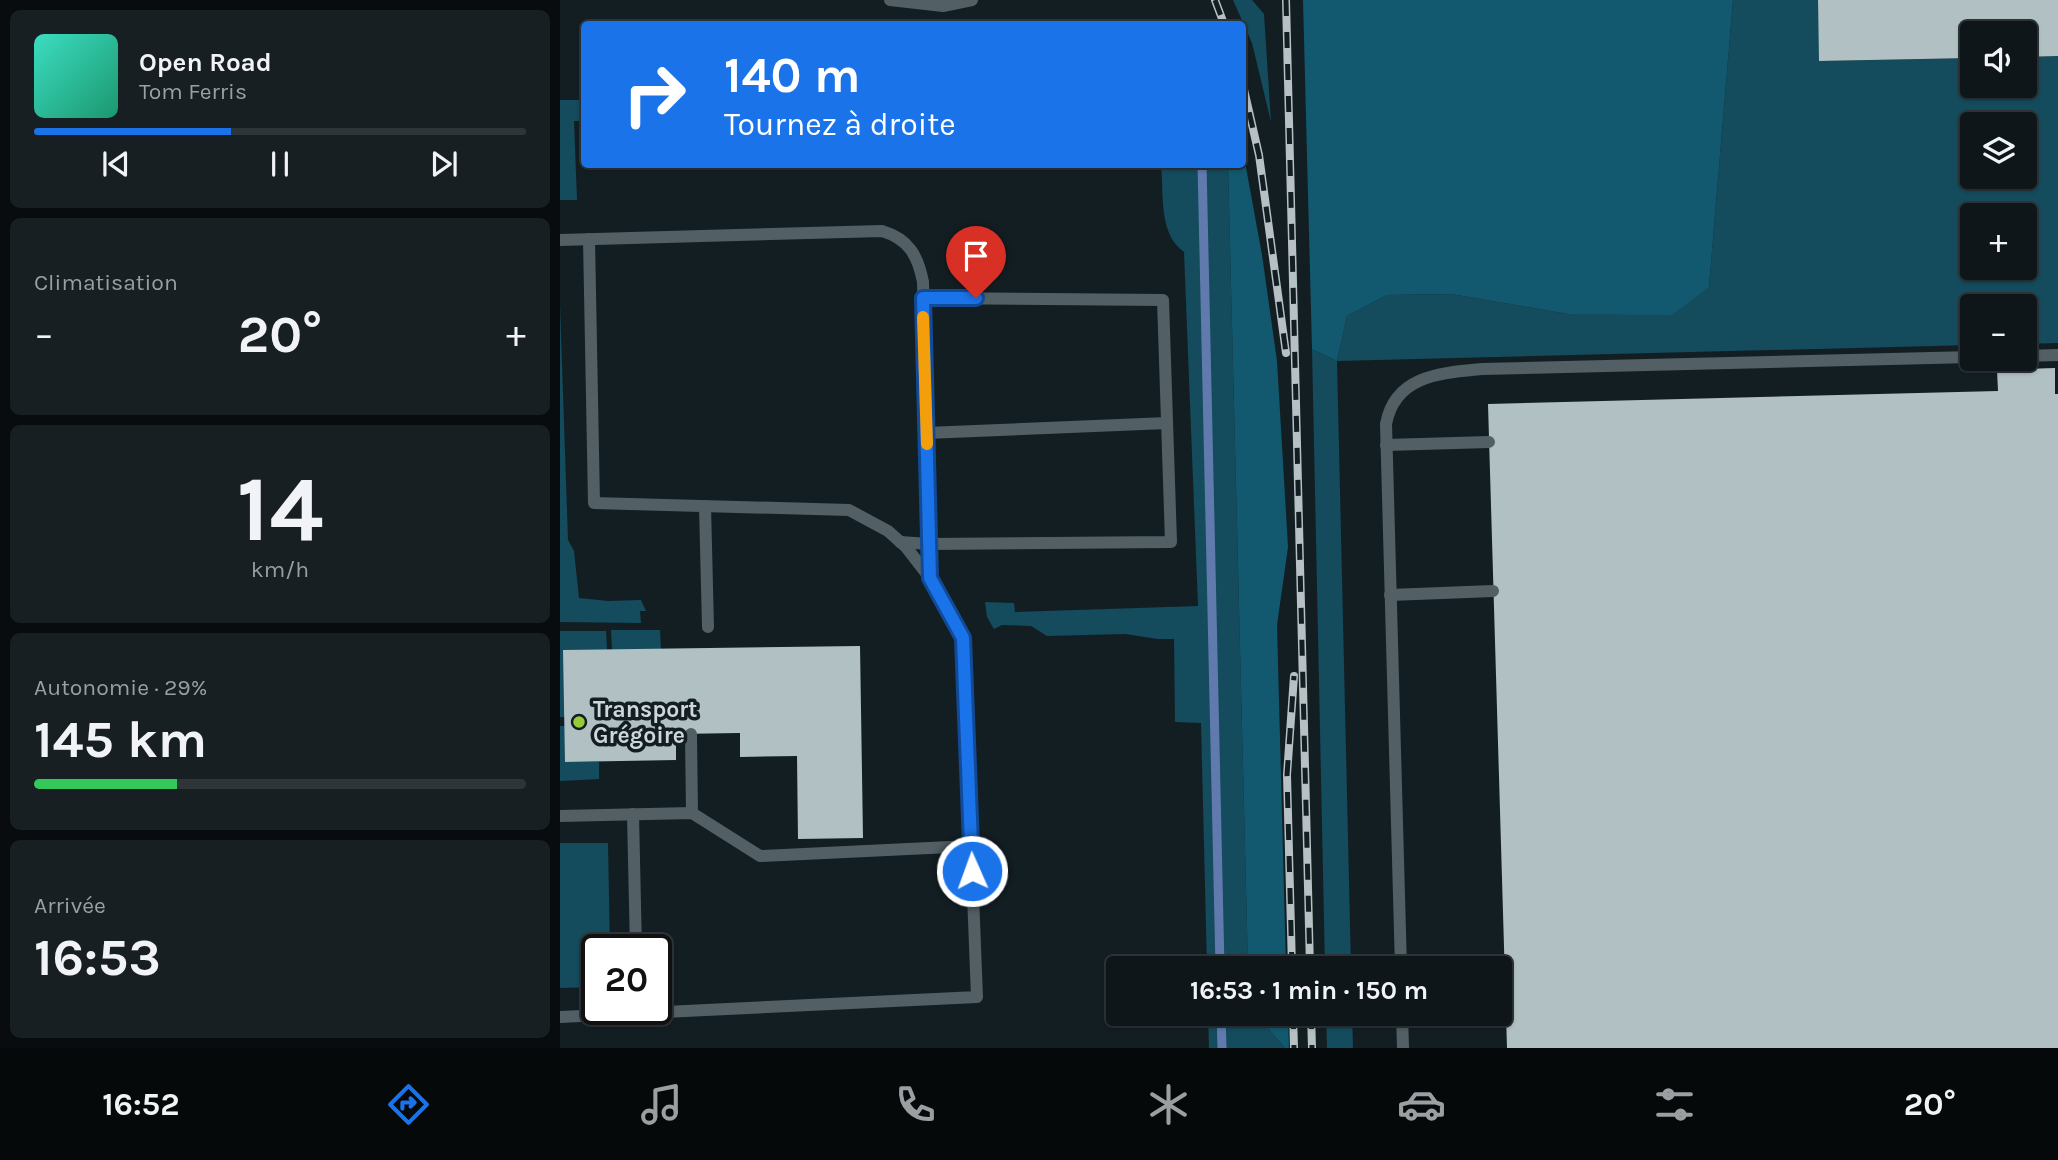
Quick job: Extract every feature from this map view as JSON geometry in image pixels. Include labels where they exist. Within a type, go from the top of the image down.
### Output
[{"type":"lane","points":[[890,0],[943,6],[972,0]]},
{"type":"lane","points":[[560,240],[882,232],[897,236],[912,251],[919,264],[923,298],[930,578]]},
{"type":"lane","points":[[589,239],[594,503],[849,510],[888,531],[900,542],[930,578],[963,638],[977,998],[672,1011]]},
{"type":"lane","points":[[900,542],[1171,542],[1163,300],[923,298]]},
{"type":"lane","points":[[2037,356],[2058,355]]},
{"type":"lane","points":[[1401,956],[1386,445],[1388,411],[1395,398],[1409,385],[1436,374],[1482,369],[1960,358]]},
{"type":"lane","points":[[926,433],[1167,423]]},
{"type":"lane","points":[[1386,445],[1489,442]]},
{"type":"lane","points":[[705,506],[708,627]]},
{"type":"lane","points":[[1390,595],[1493,591]]},
{"type":"lane","points":[[691,734],[692,813]]},
{"type":"lane","points":[[560,816],[692,813],[760,856],[971,846]]},
{"type":"lane","points":[[633,814],[636,934]]},
{"type":"lane","points":[[560,1017],[581,1016]]},
{"type":"lane","points":[[1402,1026],[1403,1048]]},
{"type":"shaded area","points":[[1233,0],[1252,0],[1264,14],[1271,122],[1246,21],[1242,21]]},
{"type":"shaded area","points":[[1303,0],[1733,0],[1709,287],[1672,315],[1568,314],[1451,294],[1387,295],[1347,316],[1337,361],[1312,349]]},
{"type":"shaded area","points":[[1733,0],[1818,0],[1820,61],[1960,58],[1960,98],[2037,98],[2037,57],[2058,56],[2058,343],[2037,344],[2037,294],[1960,294],[1960,345],[1337,361],[1347,316],[1387,295],[1451,294],[1568,314],[1709,287]]},
{"type":"shaded area","points":[[560,100],[581,100],[581,121],[574,121],[577,200],[560,200]]},
{"type":"shaded area","points":[[1246,167],[1277,361],[1288,547],[1277,625],[1286,956],[1248,956],[1228,168]]},
{"type":"shaded area","points":[[1161,168],[1228,168],[1248,956],[1207,956],[1201,723],[1175,722],[1174,639],[1125,634],[1047,636],[1031,626],[1002,625],[994,629],[987,617],[985,602],[1014,603],[1015,612],[1198,606],[1184,252],[1170,235],[1164,212]]},
{"type":"shaded area","points":[[560,305],[568,540],[574,551],[579,598],[641,600],[646,611],[640,611],[641,623],[560,622]]},
{"type":"shaded area","points":[[1312,349],[1337,361],[1351,956],[1325,956]]},
{"type":"shaded area","points":[[611,630],[660,630],[661,649],[612,650]]},
{"type":"shaded area","points":[[560,631],[606,631],[607,649],[565,717],[560,717]]},
{"type":"shaded area","points":[[560,726],[565,726],[565,762],[599,762],[599,779],[560,781]]},
{"type":"shaded area","points":[[560,843],[608,843],[610,934],[581,934],[581,987],[560,988]]},
{"type":"shaded area","points":[[1208,1026],[1266,1026],[1285,1048],[1209,1048]]},
{"type":"shaded area","points":[[1266,1026],[1288,1026],[1289,1048],[1285,1048]]},
{"type":"shaded area","points":[[1326,1026],[1352,1026],[1353,1048],[1327,1048]]},
{"type":"building","points":[[1818,0],[2058,0],[2058,56],[2037,57],[2037,21],[1960,21],[1960,58],[1819,61]]},
{"type":"building","points":[[2055,368],[2055,394],[2058,394],[2058,1048],[1507,1048],[1506,1026],[1512,1026],[1512,956],[1504,956],[1488,404],[1998,391],[1997,371],[2037,371],[2037,369]]},
{"type":"building","points":[[860,646],[863,838],[798,839],[797,756],[740,757],[740,733],[676,734],[676,760],[565,762],[563,650]]},
{"type":"waterway","points":[[1202,168],[1220,956]]},
{"type":"waterway","points":[[1221,1026],[1222,1048]]},
{"type":"railway","points":[[1215,0],[1223,21]]},
{"type":"railway","points":[[1286,0],[1310,956]]},
{"type":"railway","points":[[1246,98],[1259,155],[1286,353]]},
{"type":"railway","points":[[1292,956],[1287,775],[1294,676]]},
{"type":"railway","points":[[1293,1026],[1294,1048]]},
{"type":"railway","points":[[1311,1026],[1312,1048]]},
{"type":"slow traffic","points":[[923,317],[927,444]]},
{"type":"place","name":"Transport Grégoire","points":[[579,722]]},
{"type":"route","points":[[972,871],[963,638],[930,578],[923,298],[976,298]]}]
